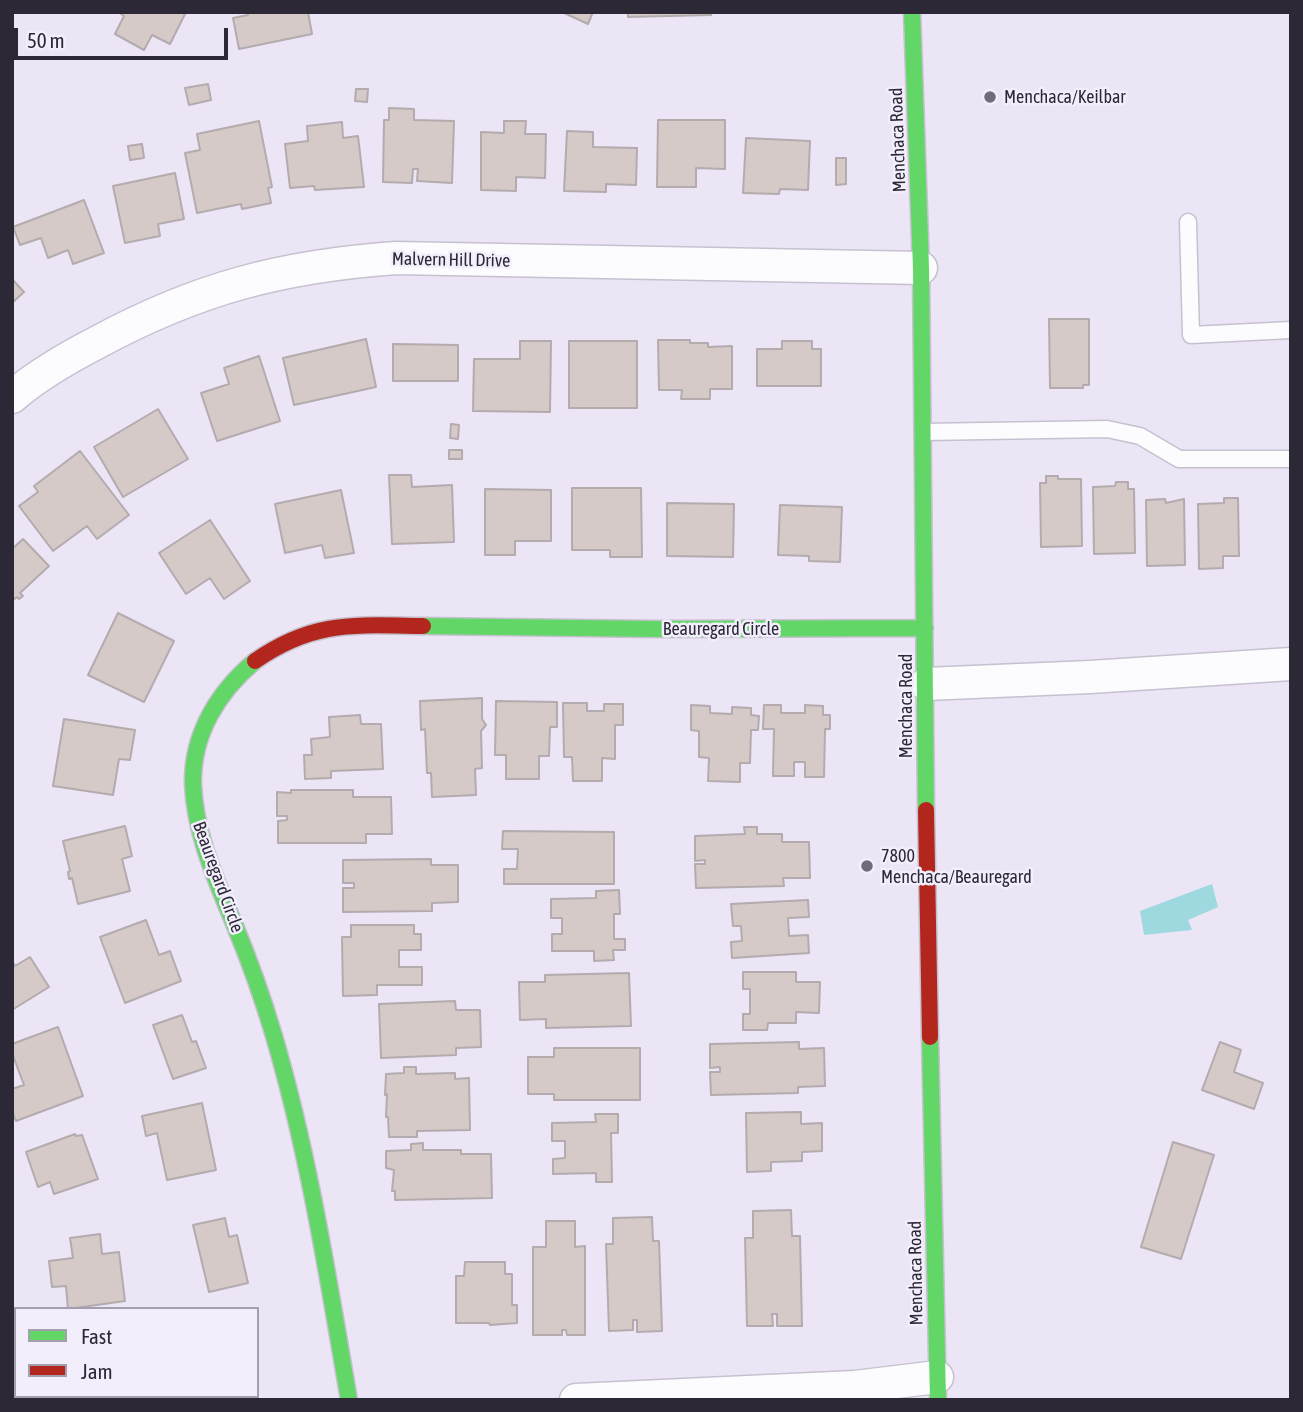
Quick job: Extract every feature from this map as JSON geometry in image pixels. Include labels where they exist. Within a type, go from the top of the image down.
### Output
[{"type":"street","name":"Menchaca Road","points":[[912,12],[924,432],[926,838],[937,1388]]},
{"type":"street","name":"Malvern Hill Drive","points":[[12,397],[74,355],[128,325],[239,282],[301,268],[396,258],[921,268]]},
{"type":"street","name":"Beauregard Circle","points":[[349,1400],[313,1189],[283,1066],[262,997],[211,867],[196,819],[192,792],[195,757],[205,723],[220,695],[239,674],[261,656],[288,641],[316,630],[347,625],[658,629],[925,628]]},
{"type":"street","points":[[926,684],[1291,664]]},
{"type":"street","points":[[576,1400],[855,1387],[937,1388]]},
{"type":"lane","points":[[1188,222],[1191,335],[1291,330]]},
{"type":"lane","points":[[924,432],[1107,429],[1140,436],[1179,459],[1291,459]]},
{"type":"shaded area","points":[[1212,884],[1218,907],[1188,920],[1192,930],[1144,935],[1140,911]]},
{"type":"building","points":[[118,12],[186,12],[170,44],[152,35],[144,50],[115,34],[124,16]]},
{"type":"building","points":[[247,12],[308,12],[312,34],[239,49],[233,18],[248,15]]},
{"type":"building","points":[[562,12],[593,12],[588,24]]},
{"type":"building","points":[[628,12],[711,12],[711,15],[628,17]]},
{"type":"building","points":[[208,84],[211,100],[189,105],[185,88]]},
{"type":"building","points":[[356,89],[368,89],[367,102],[355,101]]},
{"type":"building","points":[[389,108],[414,109],[414,120],[454,121],[452,183],[417,181],[418,169],[413,169],[412,183],[383,182],[384,120],[389,120]]},
{"type":"building","points":[[658,120],[725,120],[725,169],[696,168],[696,187],[657,187]]},
{"type":"building","points":[[259,121],[272,187],[268,188],[271,203],[242,209],[241,204],[197,213],[185,153],[200,150],[197,134]]},
{"type":"building","points":[[504,121],[526,121],[525,134],[546,134],[545,178],[516,177],[516,191],[481,190],[481,132],[504,133]]},
{"type":"building","points":[[342,122],[343,138],[358,136],[364,187],[315,190],[314,186],[290,188],[285,144],[308,141],[307,126]]},
{"type":"building","points":[[567,131],[593,132],[593,147],[637,148],[636,185],[606,184],[606,192],[564,191]]},
{"type":"building","points":[[746,138],[810,141],[808,190],[780,189],[779,194],[743,193]]},
{"type":"building","points":[[142,144],[144,158],[130,160],[128,146]]},
{"type":"building","points":[[836,158],[846,158],[846,184],[836,185]]},
{"type":"building","points":[[175,173],[184,219],[158,224],[160,236],[125,243],[113,186]]},
{"type":"building","points":[[84,200],[104,253],[73,264],[68,250],[48,258],[41,238],[20,245],[13,227]]},
{"type":"building","points":[[12,279],[24,292],[12,303]]},
{"type":"building","points":[[1049,319],[1089,319],[1089,385],[1083,385],[1083,388],[1050,388]]},
{"type":"building","points":[[366,339],[376,387],[294,405],[283,358]]},
{"type":"building","points":[[658,340],[690,340],[690,343],[708,343],[708,347],[732,346],[732,389],[710,389],[710,399],[681,399],[682,390],[659,390]]},
{"type":"building","points":[[520,341],[551,341],[550,412],[473,411],[474,359],[520,359]]},
{"type":"building","points":[[569,341],[637,341],[637,408],[569,408]]},
{"type":"building","points":[[782,341],[812,341],[812,349],[821,349],[821,386],[757,386],[757,349],[782,349]]},
{"type":"building","points":[[393,344],[458,345],[458,381],[393,381]]},
{"type":"building","points":[[259,356],[280,421],[217,441],[201,393],[229,384],[224,368]]},
{"type":"building","points":[[158,409],[188,459],[123,497],[94,447]]},
{"type":"building","points":[[451,424],[459,425],[458,439],[450,438]]},
{"type":"building","points":[[449,450],[462,450],[462,459],[449,459]]},
{"type":"building","points":[[80,451],[129,515],[97,539],[87,526],[53,551],[19,506],[38,492],[34,486]]},
{"type":"building","points":[[389,475],[411,475],[412,487],[452,485],[454,542],[392,544]]},
{"type":"building","points":[[1046,476],[1081,479],[1082,546],[1041,547],[1040,483],[1046,483]]},
{"type":"building","points":[[1116,482],[1128,482],[1128,489],[1134,489],[1135,553],[1094,554],[1093,487],[1115,486]]},
{"type":"building","points":[[572,488],[641,488],[642,557],[610,557],[610,550],[572,550]]},
{"type":"building","points":[[485,489],[551,490],[551,541],[515,541],[515,555],[485,555]]},
{"type":"building","points":[[341,490],[354,553],[325,558],[322,545],[285,553],[275,504]]},
{"type":"building","points":[[1224,498],[1238,498],[1239,556],[1223,556],[1223,568],[1199,569],[1198,504],[1224,503]]},
{"type":"building","points":[[1165,499],[1166,503],[1184,499],[1185,565],[1147,566],[1146,500]]},
{"type":"building","points":[[667,503],[734,504],[733,557],[667,556]]},
{"type":"building","points":[[780,505],[842,507],[840,562],[809,561],[809,556],[778,555]]},
{"type":"building","points":[[210,520],[250,581],[224,599],[210,578],[186,594],[159,553]]},
{"type":"building","points":[[23,539],[49,566],[20,593],[23,596],[12,601],[12,549]]},
{"type":"building","points":[[118,613],[174,641],[144,702],[88,675]]},
{"type":"building","points":[[482,698],[482,719],[486,725],[481,731],[482,768],[475,769],[476,795],[432,797],[431,773],[427,773],[425,729],[421,730],[420,701]]},
{"type":"building","points":[[496,701],[557,702],[557,727],[550,727],[549,756],[539,756],[539,779],[506,779],[506,755],[495,755]]},
{"type":"building","points":[[563,703],[587,703],[587,711],[604,711],[604,704],[623,704],[623,725],[615,725],[615,759],[602,758],[602,781],[573,781],[572,757],[564,757]]},
{"type":"building","points":[[691,705],[710,706],[710,713],[732,714],[732,707],[751,708],[751,715],[759,716],[758,730],[751,730],[750,763],[740,763],[740,782],[708,781],[709,758],[699,757],[699,731],[691,730]]},
{"type":"building","points":[[764,705],[781,705],[781,713],[805,713],[805,705],[823,706],[823,715],[830,715],[830,729],[825,729],[824,777],[805,777],[805,762],[794,762],[794,776],[773,776],[774,729],[763,729]]},
{"type":"building","points":[[360,715],[361,724],[381,724],[383,769],[331,771],[331,778],[305,779],[304,755],[312,755],[311,739],[330,737],[329,717]]},
{"type":"building","points":[[64,719],[135,730],[130,760],[119,759],[113,795],[53,786]]},
{"type":"building","points":[[291,790],[353,790],[353,797],[391,797],[392,834],[366,834],[366,843],[278,843],[278,821],[287,820],[287,816],[277,816],[277,792],[291,793]]},
{"type":"building","points":[[125,826],[132,856],[122,859],[130,891],[78,904],[72,878],[69,879],[70,871],[63,841]]},
{"type":"building","points":[[744,827],[757,827],[757,834],[782,834],[782,842],[809,842],[810,878],[783,878],[784,886],[696,888],[695,864],[705,864],[705,860],[695,861],[695,836],[745,834]]},
{"type":"building","points":[[503,831],[614,832],[614,884],[504,884],[504,869],[517,869],[518,849],[502,849]]},
{"type":"building","points":[[431,859],[431,865],[458,865],[458,902],[432,903],[432,911],[343,912],[343,888],[354,888],[354,883],[343,883],[343,860]]},
{"type":"building","points":[[619,890],[620,914],[614,914],[614,939],[625,939],[625,950],[613,950],[614,960],[594,961],[594,951],[552,951],[552,934],[562,934],[562,918],[551,918],[551,899],[596,898],[596,891]]},
{"type":"building","points":[[808,900],[809,917],[788,918],[789,936],[808,935],[809,953],[732,958],[731,942],[742,941],[741,926],[733,926],[731,904]]},
{"type":"building","points":[[146,920],[159,955],[170,951],[181,981],[125,1003],[100,937]]},
{"type":"building","points":[[351,925],[414,925],[414,934],[421,934],[421,950],[399,950],[399,967],[422,967],[422,985],[377,985],[377,995],[343,996],[342,937],[351,937]]},
{"type":"building","points":[[30,957],[49,987],[12,1010],[12,961],[15,966]]},
{"type":"building","points":[[743,972],[796,972],[796,982],[820,982],[819,1013],[796,1012],[796,1023],[768,1023],[767,1030],[743,1030],[743,1014],[750,1014],[750,989],[743,989]]},
{"type":"building","points":[[629,973],[631,1026],[546,1028],[546,1019],[520,1020],[519,982],[545,982],[545,975]]},
{"type":"building","points":[[455,1001],[456,1010],[480,1010],[481,1047],[456,1048],[456,1055],[381,1058],[379,1004]]},
{"type":"building","points":[[182,1015],[206,1068],[173,1079],[153,1025]]},
{"type":"building","points":[[58,1027],[83,1096],[16,1121],[12,1111],[12,1089],[24,1085],[12,1053],[12,1044]]},
{"type":"building","points":[[799,1042],[799,1049],[824,1048],[825,1086],[798,1087],[798,1093],[711,1095],[710,1072],[720,1072],[720,1067],[710,1068],[710,1044]]},
{"type":"building","points":[[1220,1042],[1241,1050],[1234,1072],[1263,1083],[1254,1109],[1202,1090]]},
{"type":"building","points":[[554,1048],[640,1048],[640,1100],[554,1100],[554,1094],[528,1094],[528,1057],[554,1057]]},
{"type":"building","points":[[404,1067],[416,1067],[416,1074],[455,1073],[455,1079],[469,1078],[470,1130],[417,1131],[417,1137],[389,1137],[386,1074],[404,1073]]},
{"type":"building","points":[[202,1103],[216,1170],[167,1180],[157,1133],[146,1136],[142,1116]]},
{"type":"building","points":[[801,1112],[801,1124],[822,1123],[822,1151],[802,1152],[802,1161],[771,1162],[771,1171],[747,1172],[746,1113]]},
{"type":"building","points":[[595,1114],[618,1114],[618,1133],[611,1133],[612,1182],[596,1182],[596,1173],[553,1174],[553,1159],[565,1158],[565,1141],[552,1141],[552,1123],[596,1122]]},
{"type":"building","points":[[75,1134],[82,1135],[98,1179],[54,1194],[50,1182],[38,1187],[26,1152]]},
{"type":"building","points":[[1173,1142],[1214,1155],[1181,1259],[1141,1247]]},
{"type":"building","points":[[423,1143],[423,1150],[461,1150],[461,1154],[491,1154],[492,1198],[395,1200],[395,1191],[392,1191],[394,1170],[386,1168],[386,1151],[411,1150],[411,1144]]},
{"type":"building","points":[[791,1210],[792,1236],[800,1236],[802,1326],[777,1326],[777,1314],[772,1314],[773,1326],[747,1326],[745,1238],[753,1238],[753,1211]]},
{"type":"building","points":[[652,1217],[653,1241],[659,1241],[662,1331],[637,1332],[637,1320],[633,1320],[633,1330],[609,1331],[606,1244],[613,1244],[613,1218]]},
{"type":"building","points":[[225,1218],[229,1237],[237,1235],[248,1283],[209,1292],[193,1225]]},
{"type":"building","points":[[546,1221],[575,1221],[575,1247],[585,1246],[585,1335],[567,1335],[566,1330],[562,1330],[562,1335],[533,1335],[533,1247],[546,1247]]},
{"type":"building","points":[[100,1234],[102,1254],[119,1252],[125,1301],[68,1307],[66,1286],[52,1287],[49,1261],[73,1258],[70,1238]]},
{"type":"building","points":[[465,1262],[505,1262],[505,1274],[512,1274],[512,1305],[517,1305],[517,1323],[456,1323],[456,1276],[464,1276]]},
{"type":"traffic: fast","points":[[912,12],[921,268],[926,810]]},
{"type":"traffic: fast","points":[[423,626],[925,628]]},
{"type":"traffic: fast","points":[[255,661],[219,700],[202,731],[194,766],[195,803],[202,839],[246,953],[274,1036],[298,1126],[349,1400]]},
{"type":"traffic: fast","points":[[930,1037],[938,1400]]},
{"type":"traffic: jam","points":[[255,661],[297,638],[316,632],[356,626],[423,626]]},
{"type":"traffic: jam","points":[[926,810],[930,1037]]},
{"type":"place","name":"Menchaca/Keilbar","points":[[990,97]]},
{"type":"place","name":"7800 Menchaca/Beauregard","points":[[867,866]]}]
